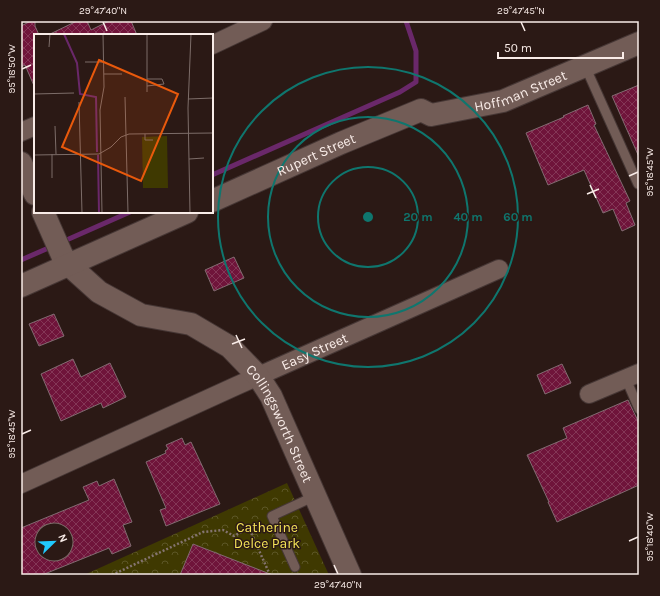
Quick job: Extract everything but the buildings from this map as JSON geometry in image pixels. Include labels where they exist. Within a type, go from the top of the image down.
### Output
[{"type":"street","points":[[213,45],[263,21]]},
{"type":"street","name":"Hoffman Street","points":[[421,110],[431,115],[503,101],[639,43]]},
{"type":"street","name":"Rupert Street","points":[[213,201],[342,143],[421,110]]},
{"type":"street","points":[[21,132],[34,126]]},
{"type":"street","points":[[21,163],[34,192]]},
{"type":"street","name":"Collingsworth Street","points":[[43,213],[62,252],[100,292],[140,315],[191,324],[230,347],[258,376],[271,396],[350,575]]},
{"type":"street","points":[[21,286],[62,252],[184,213]]},
{"type":"street","name":"Easy Street","points":[[21,484],[258,376],[499,269]]},
{"type":"street","points":[[589,394],[632,376]]},
{"type":"lane","points":[[585,66],[638,184]]},
{"type":"lane","points":[[632,376],[639,409]]},
{"type":"lane","points":[[295,567],[272,516],[316,496]]},
{"type":"path","points":[[112,575],[203,532],[223,530],[234,536],[249,528],[270,575]]},
{"type":"green space","name":"Catherine Delce Park","points":[[287,483],[329,575],[84,575]]},
{"type":"waterway","points":[[213,175],[400,92],[416,82],[416,51],[406,21]]},
{"type":"waterway","points":[[62,242],[128,213]]},
{"type":"waterway","points":[[21,260],[53,246]]}]
